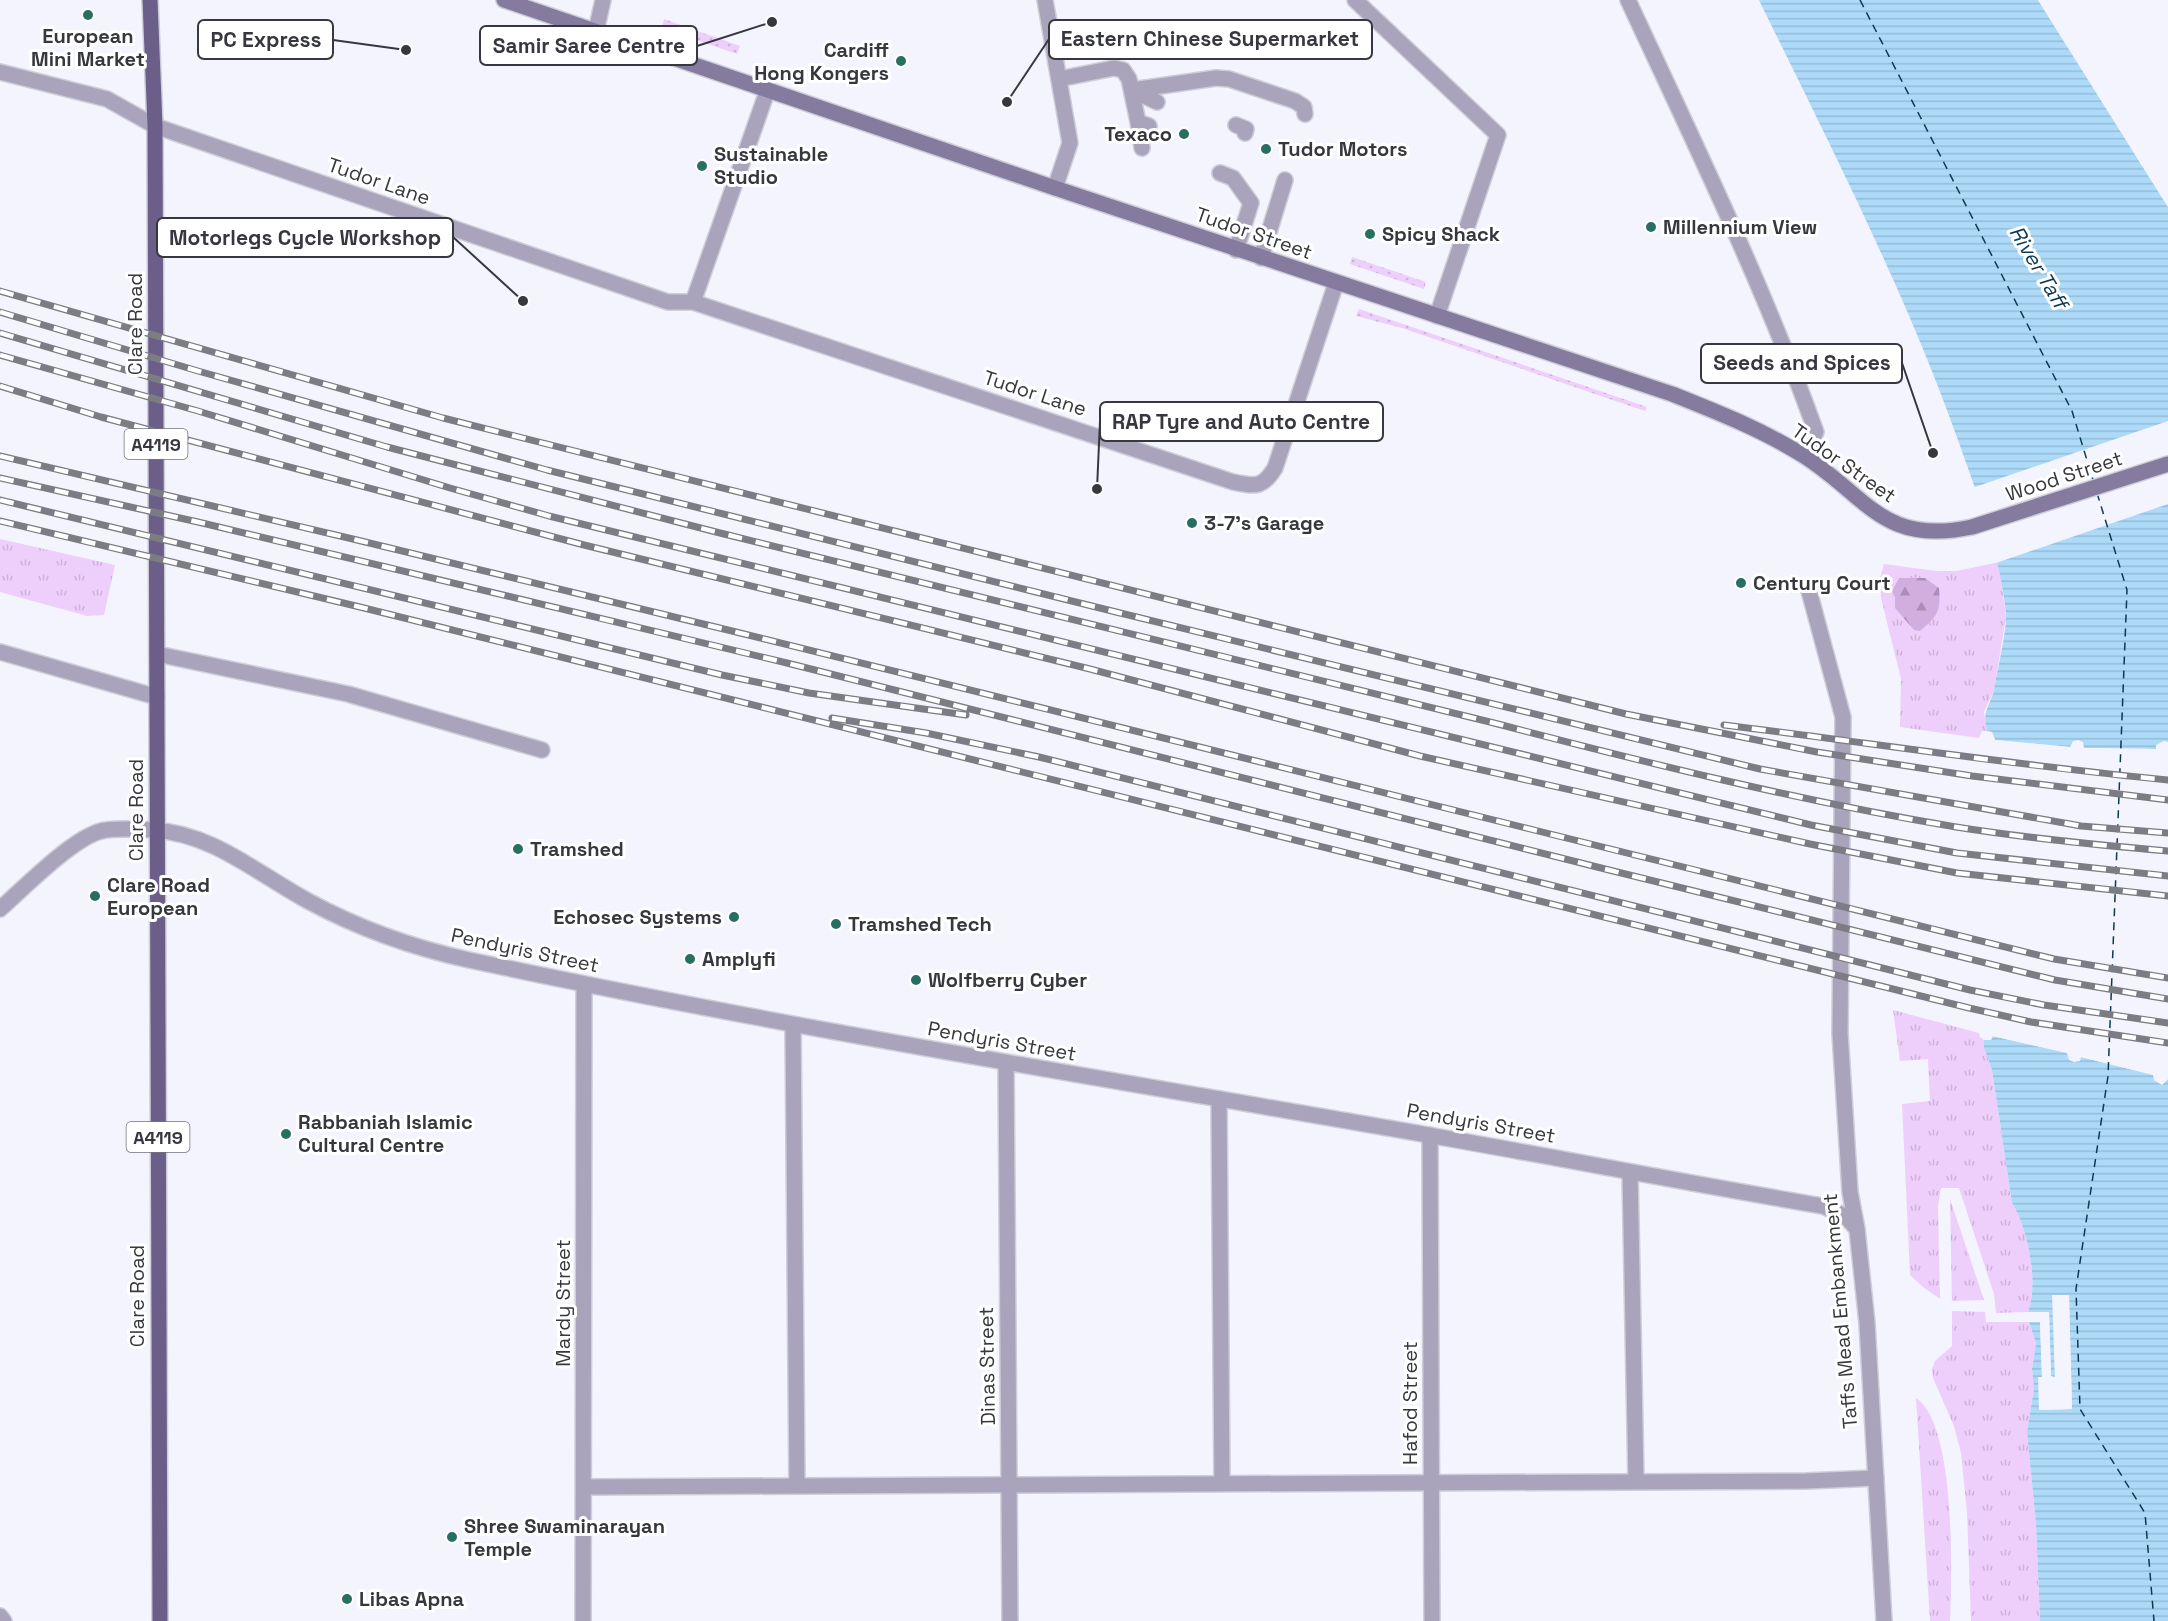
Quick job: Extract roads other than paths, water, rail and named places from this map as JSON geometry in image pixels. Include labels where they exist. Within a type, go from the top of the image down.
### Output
[{"type":"main road","name":"Clare Road","points":[[150,0],[156,126],[160,1621]]},
{"type":"street","name":"Tudor Street","points":[[504,0],[1236,250],[1672,394],[1758,431],[1804,456],[1888,521],[1930,532],[1949,532],[1972,527]]},
{"type":"street","points":[[596,31],[603,0]]},
{"type":"street","points":[[1045,0],[1070,143],[1055,188]]},
{"type":"street","points":[[1355,0],[1498,135],[1437,316]]},
{"type":"street","points":[[1628,0],[1769,309],[1816,432],[1804,456]]},
{"type":"street","points":[[1059,79],[1114,68],[1123,70],[1129,79],[1143,124],[1142,148]]},
{"type":"street","name":"Tudor Lane","points":[[0,72],[107,99],[156,126],[668,302],[693,302],[1233,482],[1253,486],[1265,483],[1275,468],[1336,283]]},
{"type":"street","points":[[1132,90],[1216,78],[1229,79],[1295,101],[1304,107],[1305,114]]},
{"type":"street","points":[[693,302],[768,89]]},
{"type":"street","points":[[1132,90],[1157,102]]},
{"type":"street","points":[[1230,172],[1251,203],[1236,250]]},
{"type":"street","points":[[1261,258],[1285,180]]},
{"type":"street","name":"Wood Street","points":[[1972,527],[2168,464]]},
{"type":"street","name":"Taffs Mead Embankment","points":[[1809,591],[1843,717],[1839,997],[1850,1192],[1857,1229],[1867,1323],[1884,1621]]},
{"type":"street","points":[[0,652],[157,697]]},
{"type":"street","points":[[157,654],[348,694],[542,750]]},
{"type":"street","name":"Pendyris Street","points":[[0,909],[74,845],[101,830],[157,830],[189,835],[225,851],[312,903],[408,943],[441,954],[793,1025],[1430,1135],[1823,1206],[1845,1216],[1857,1229]]},
{"type":"street","name":"Mardy Street","points":[[583,1621],[584,984]]},
{"type":"street","points":[[793,1025],[797,1485]]},
{"type":"street","name":"Dinas Street","points":[[1006,1063],[1010,1621]]},
{"type":"street","points":[[1219,1099],[1222,1484]]},
{"type":"street","name":"Hafod Street","points":[[1430,1135],[1432,1621]]},
{"type":"street","points":[[1630,1172],[1636,1481]]},
{"type":"street","points":[[584,1487],[1431,1484],[1794,1481],[1876,1478]]},
{"type":"street","points":[[0,1616],[4,1621]]},
{"type":"water","name":"River Taff","points":[[1759,0],[2038,0],[2168,207],[2168,742],[2163,741],[2157,749],[2084,748],[2078,740],[2071,747],[1995,740],[1992,732],[1987,731],[1986,714],[1994,690],[2006,621],[1999,570],[1988,527],[1938,386],[1891,274]]},
{"type":"water","points":[[1992,1036],[2068,1053],[2074,1062],[2081,1057],[2154,1075],[2154,1080],[2161,1084],[2168,1079],[2168,1621],[2040,1621],[2036,1524],[2027,1432],[2034,1388],[2032,1369],[2036,1343],[2029,1322],[2040,1321],[2042,1377],[2039,1377],[2039,1410],[2072,1409],[2069,1295],[2053,1296],[2055,1377],[2051,1377],[2049,1312],[2028,1312],[2032,1286],[2030,1256],[2023,1227],[2012,1203],[1992,1070],[1984,1048],[1984,1040],[1991,1040]]},
{"type":"railway","points":[[0,291],[443,418],[1626,714],[1817,752],[1972,776],[2168,800]]},
{"type":"railway","points":[[0,312],[547,470],[1760,769],[2081,826],[2168,833]]},
{"type":"railway","points":[[0,333],[387,447],[720,533],[1666,767],[1782,793],[1956,827],[2009,835],[2168,851]]},
{"type":"railway","points":[[0,355],[198,411],[549,516],[1811,825],[1957,853],[2168,876]]},
{"type":"railway","points":[[0,386],[101,417],[584,545],[1090,669],[1420,756],[1810,844],[1957,873],[2168,896]]},
{"type":"railway","points":[[0,456],[732,631],[2054,959],[2168,978]]},
{"type":"railway","points":[[0,478],[198,522],[787,663],[2055,980],[2168,999]]},
{"type":"railway","points":[[0,500],[722,675],[809,693],[966,715]]},
{"type":"railway","points":[[0,521],[360,607],[1969,1008],[2031,1022],[2168,1043]]},
{"type":"railway","points":[[832,718],[926,733],[1039,757],[1970,990],[2044,1005],[2168,1023]]},
{"type":"railway","points":[[1724,725],[2168,780]]},
{"type":"place","name":"European Mini Market","points":[[88,15]]},
{"type":"place","name":"Samir Saree Centre","points":[[772,22]]},
{"type":"place","name":"PC Express","points":[[406,50]]},
{"type":"place","name":"Cardiff Hong Kongers","points":[[901,61]]},
{"type":"place","name":"Eastern Chinese Supermarket","points":[[1007,102]]},
{"type":"place","name":"Texaco","points":[[1184,134]]},
{"type":"place","name":"Tudor Motors","points":[[1266,149]]},
{"type":"place","name":"Sustainable Studio","points":[[702,166]]},
{"type":"place","name":"Millennium View","points":[[1651,227]]},
{"type":"place","name":"Spicy Shack","points":[[1370,234]]},
{"type":"place","name":"Motorlegs Cycle Workshop","points":[[523,301]]},
{"type":"place","name":"Seeds and Spices","points":[[1933,453]]},
{"type":"place","name":"RAP Tyre and Auto Centre","points":[[1097,489]]},
{"type":"place","name":"3-7's Garage","points":[[1192,523]]},
{"type":"place","name":"Century Court","points":[[1741,583]]},
{"type":"place","name":"Tramshed","points":[[518,849]]},
{"type":"place","name":"Clare Road European","points":[[95,896]]},
{"type":"place","name":"Echosec Systems","points":[[734,917]]},
{"type":"place","name":"Tramshed Tech","points":[[836,924]]},
{"type":"place","name":"Amplyfi","points":[[690,959]]},
{"type":"place","name":"Wolfberry Cyber","points":[[916,980]]},
{"type":"place","name":"Rabbaniah Islamic Cultural Centre","points":[[286,1134]]},
{"type":"place","name":"Shree Swaminarayan Temple","points":[[452,1537]]},
{"type":"place","name":"Libas Apna","points":[[347,1599]]}]
